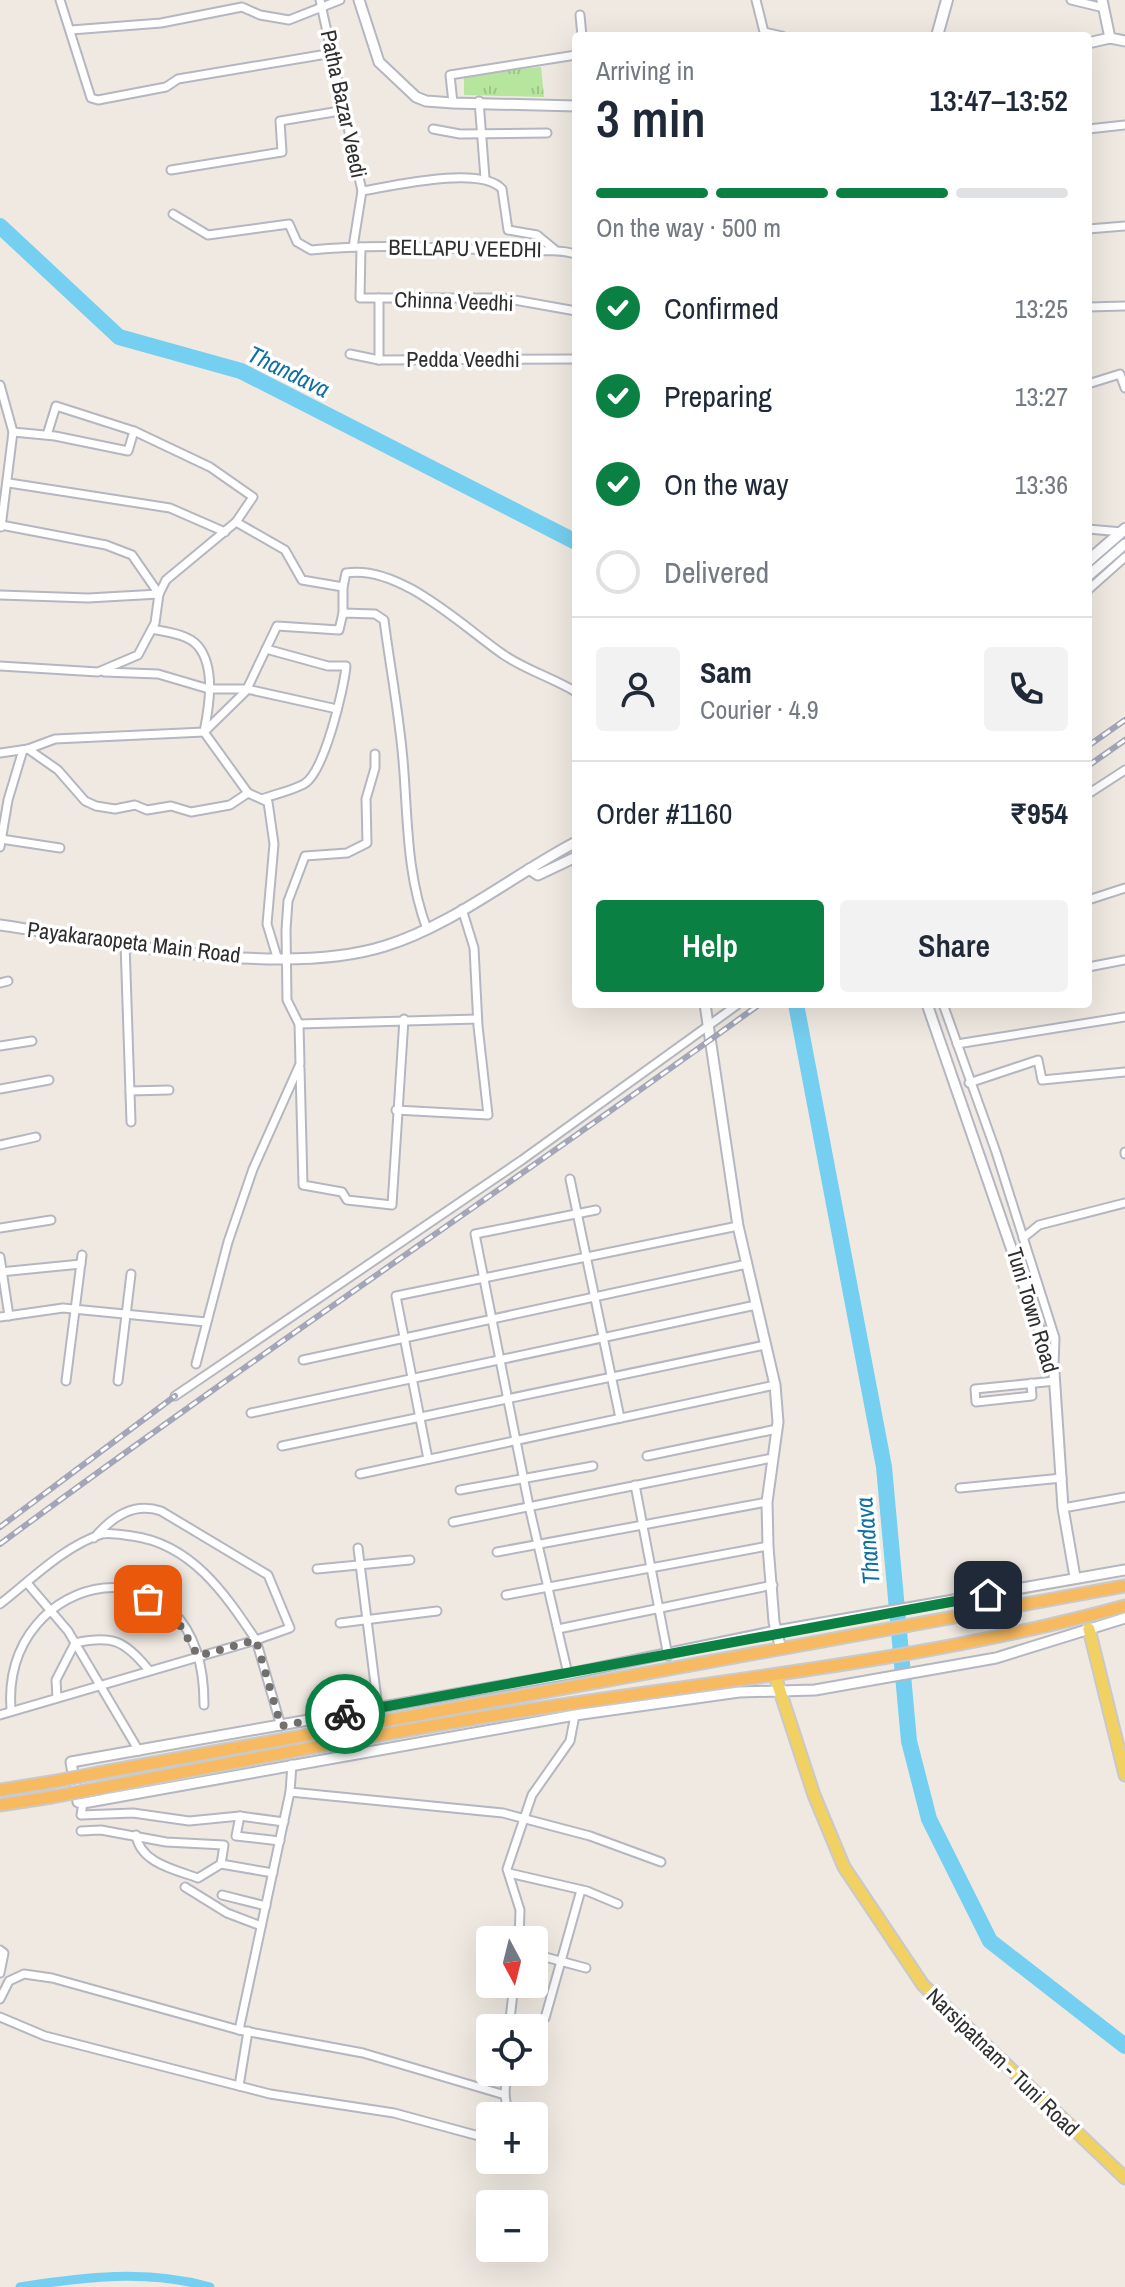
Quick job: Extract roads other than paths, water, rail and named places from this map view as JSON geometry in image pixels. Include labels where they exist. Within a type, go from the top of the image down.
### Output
[{"type":"highway","points":[[0,1790],[1125,1586]]},
{"type":"highway","points":[[0,1805],[531,1709],[819,1669],[992,1638],[1125,1606]]},
{"type":"main road","points":[[938,32],[947,0]]},
{"type":"main road","points":[[1092,558],[1124,530]]},
{"type":"main road","points":[[1089,1629],[1125,1775]]},
{"type":"main road","name":"Narsipatnam - Tuni Road","points":[[775,1676],[814,1795],[844,1867],[923,1985],[1125,2178]]},
{"type":"street","points":[[60,0],[91,98],[98,100],[166,87],[178,79],[333,53]]},
{"type":"street","name":"Patha Bazar Veedi","points":[[320,0],[362,191],[357,247],[360,298],[379,298]]},
{"type":"street","points":[[71,30],[161,23],[242,7],[260,15],[289,20],[324,9],[340,0]]},
{"type":"street","points":[[359,0],[379,62],[416,97],[453,103],[479,101],[572,106]]},
{"type":"street","points":[[756,0],[764,32]]},
{"type":"street","points":[[1071,0],[1103,4],[1110,38]]},
{"type":"street","points":[[580,15],[582,32]]},
{"type":"street","points":[[1092,42],[1110,38],[1125,41]]},
{"type":"street","points":[[453,103],[450,75],[572,56]]},
{"type":"street","points":[[479,101],[485,178]]},
{"type":"street","points":[[171,170],[282,152],[280,121],[346,110]]},
{"type":"street","points":[[1092,129],[1125,125]]},
{"type":"street","points":[[433,129],[460,134],[482,131],[547,133]]},
{"type":"street","points":[[362,191],[461,178],[485,178],[502,189],[508,230],[537,235],[554,249]]},
{"type":"street","name":"BELLAPU VEEDHI","points":[[173,214],[208,235],[289,224],[297,242],[311,250],[432,244],[513,251],[554,249],[572,253]]},
{"type":"street","points":[[1092,229],[1125,226]]},
{"type":"street","points":[[379,298],[379,360]]},
{"type":"street","name":"Chinna Veedhi","points":[[379,298],[503,298],[572,310]]},
{"type":"street","points":[[1092,307],[1125,306]]},
{"type":"street","name":"Pedda Veedhi","points":[[350,354],[379,360],[572,359]]},
{"type":"street","points":[[1092,383],[1120,374],[1125,388]]},
{"type":"street","points":[[1,388],[13,432],[9,483],[3,495],[1,527],[106,545],[132,555],[159,594]]},
{"type":"street","points":[[47,435],[56,406],[134,431],[210,467],[253,497],[236,522],[166,580],[159,594],[152,629],[138,655],[98,672]]},
{"type":"street","points":[[0,421],[10,419]]},
{"type":"street","points":[[13,432],[47,435],[128,451],[134,431]]},
{"type":"street","points":[[9,483],[170,508],[225,532]]},
{"type":"street","points":[[236,522],[285,550],[302,580],[343,587]]},
{"type":"street","points":[[1092,529],[1124,530]]},
{"type":"street","points":[[1092,573],[1125,544]]},
{"type":"street","points":[[1092,586],[1125,557]]},
{"type":"street","points":[[0,753],[55,739],[204,732],[247,689],[277,626],[339,630],[346,573],[362,572],[427,595],[507,657],[572,690]]},
{"type":"street","points":[[0,595],[88,598],[159,594]]},
{"type":"street","points":[[343,613],[375,614],[384,620],[403,760],[407,849],[417,903],[427,929]]},
{"type":"street","points":[[152,629],[180,635],[198,646],[209,689],[204,732],[248,793],[268,802],[274,844],[267,924],[277,957]]},
{"type":"street","points":[[262,799],[306,783],[316,770],[343,697],[346,666],[328,666],[266,649]]},
{"type":"street","points":[[0,666],[158,674],[209,689],[247,689],[337,709]]},
{"type":"street","points":[[25,749],[58,770],[85,801],[96,806],[115,809],[135,805],[147,810],[171,806],[191,812],[230,805],[248,793]]},
{"type":"street","points":[[25,749],[4,804],[1,843],[60,848]]},
{"type":"street","points":[[375,754],[375,768],[366,799],[367,843],[347,853],[305,856],[300,862],[288,901],[287,1000],[299,1024],[303,1185],[342,1192],[347,1200],[392,1205],[404,1019]]},
{"type":"street","points":[[1092,791],[1125,770]]},
{"type":"street","name":"Payakaraopeta Main Road","points":[[0,925],[215,956],[336,958],[385,946],[427,929],[572,844]]},
{"type":"street","points":[[529,869],[538,875],[572,859]]},
{"type":"street","points":[[1092,899],[1125,888]]},
{"type":"street","points":[[396,1110],[488,1115],[477,1019],[474,948],[462,908]]},
{"type":"street","points":[[125,943],[131,1122]]},
{"type":"street","points":[[1092,966],[1125,960]]},
{"type":"street","points":[[705,1008],[738,1226],[775,1385],[777,1429],[767,1502],[776,1631],[781,1649]]},
{"type":"street","points":[[175,1396],[522,1160],[733,1008]]},
{"type":"street","name":"Tuni Town Road","points":[[928,1008],[1054,1376],[1063,1508],[1075,1577]]},
{"type":"street","points":[[944,1008],[1055,1338],[1054,1376],[1031,1383],[975,1389],[976,1402],[1032,1396],[1031,1383]]},
{"type":"street","points":[[957,1044],[1125,1017]]},
{"type":"street","points":[[299,1024],[477,1019]]},
{"type":"street","points":[[0,1046],[32,1041]]},
{"type":"street","points":[[969,1083],[1038,1060],[1042,1080],[1125,1072]]},
{"type":"street","points":[[196,1364],[253,1169],[300,1064]]},
{"type":"street","points":[[0,1089],[49,1080]]},
{"type":"street","points":[[130,1091],[169,1090]]},
{"type":"street","points":[[0,1145],[36,1137]]},
{"type":"street","points":[[570,1179],[620,1418]]},
{"type":"street","points":[[1023,1238],[1039,1225],[1125,1203]]},
{"type":"street","points":[[568,1674],[529,1506],[519,1440],[475,1234],[596,1210]]},
{"type":"street","points":[[0,1228],[51,1220]]},
{"type":"street","points":[[428,1459],[396,1296],[738,1226]]},
{"type":"street","points":[[0,1257],[4,1317],[63,1308],[206,1322]]},
{"type":"street","points":[[1,1272],[81,1260],[66,1381]]},
{"type":"street","points":[[303,1360],[747,1264]]},
{"type":"street","points":[[118,1381],[131,1274]]},
{"type":"street","points":[[251,1413],[756,1305]]},
{"type":"street","points":[[282,1446],[765,1345]]},
{"type":"street","points":[[360,1474],[775,1385]]},
{"type":"street","points":[[647,1456],[777,1429]]},
{"type":"street","points":[[453,1522],[772,1458]]},
{"type":"street","points":[[460,1490],[593,1466]]},
{"type":"street","points":[[960,1488],[1062,1478]]},
{"type":"street","points":[[635,1485],[668,1656]]},
{"type":"street","points":[[1063,1508],[1125,1497]]},
{"type":"street","points":[[497,1552],[767,1502]]},
{"type":"street","points":[[0,1715],[290,1628],[268,1575],[191,1526],[149,1507],[128,1510],[106,1524],[94,1538]]},
{"type":"street","points":[[0,1604],[73,1547],[104,1533],[141,1537],[173,1549],[202,1568],[256,1640],[281,1726]]},
{"type":"street","points":[[506,1595],[768,1546]]},
{"type":"street","points":[[358,1548],[378,1708]]},
{"type":"street","points":[[317,1569],[410,1560]]},
{"type":"street","points":[[1125,1570],[776,1631],[668,1656],[71,1762],[78,1802],[83,1803],[575,1715],[780,1689],[815,1690],[996,1658],[1125,1618]]},
{"type":"street","points":[[27,1583],[39,1606],[68,1631],[139,1751]]},
{"type":"street","points":[[558,1629],[773,1585]]},
{"type":"street","points":[[39,1606],[83,1586],[111,1586],[148,1599],[174,1615],[198,1656],[205,1676],[204,1705]]},
{"type":"street","points":[[340,1623],[437,1611]]},
{"type":"street","points":[[75,1643],[98,1638],[116,1641],[131,1648],[148,1669]]},
{"type":"street","points":[[57,1698],[56,1680],[75,1643]]},
{"type":"street","points":[[2,1686],[11,1711]]},
{"type":"street","points":[[519,1926],[520,1910],[509,1873],[522,1820],[532,1795],[570,1741],[575,1715]]},
{"type":"street","points":[[239,2030],[290,1792],[292,1764]]},
{"type":"street","points":[[290,1792],[503,1813],[590,1836],[661,1862]]},
{"type":"street","points":[[83,1803],[81,1815],[133,1813],[189,1821],[240,1816],[284,1822]]},
{"type":"street","points":[[81,1831],[101,1830],[166,1842],[224,1845],[236,1836],[240,1816]]},
{"type":"street","points":[[136,1835],[137,1844],[157,1863],[198,1878],[221,1864],[273,1873]]},
{"type":"street","points":[[236,1836],[280,1841]]},
{"type":"street","points":[[221,1864],[224,1845]]},
{"type":"street","points":[[509,1873],[581,1890],[618,1904]]},
{"type":"street","points":[[185,1887],[227,1913],[261,1926]]},
{"type":"street","points":[[546,2014],[581,1890]]},
{"type":"street","points":[[222,1895],[266,1906]]},
{"type":"street","points":[[0,1950],[4,1953],[0,1973]]},
{"type":"street","points":[[548,1958],[586,1968]]},
{"type":"street","points":[[0,1999],[9,1981],[24,1974],[52,1978],[239,2030],[363,2053],[505,2095]]},
{"type":"street","points":[[0,2017],[45,2036],[270,2094],[394,2113],[476,2135]]},
{"type":"street","points":[[239,2086],[248,2031]]},
{"type":"street","points":[[505,2086],[506,2102]]},
{"type":"waterway","name":"Thandava","points":[[0,226],[119,337],[241,371],[572,540]]},
{"type":"waterway","name":"Thandava","points":[[797,1008],[884,1467],[909,1741],[929,1819],[990,1941],[1125,2046]]},
{"type":"waterway","points":[[20,2287],[115,2276],[163,2278],[210,2287]]},
{"type":"railway","points":[[1092,743],[1125,720]]},
{"type":"railway","points":[[1092,763],[1125,740]]},
{"type":"railway","points":[[0,1544],[754,1008]]},
{"type":"railway","points":[[0,1527],[175,1396]]}]
